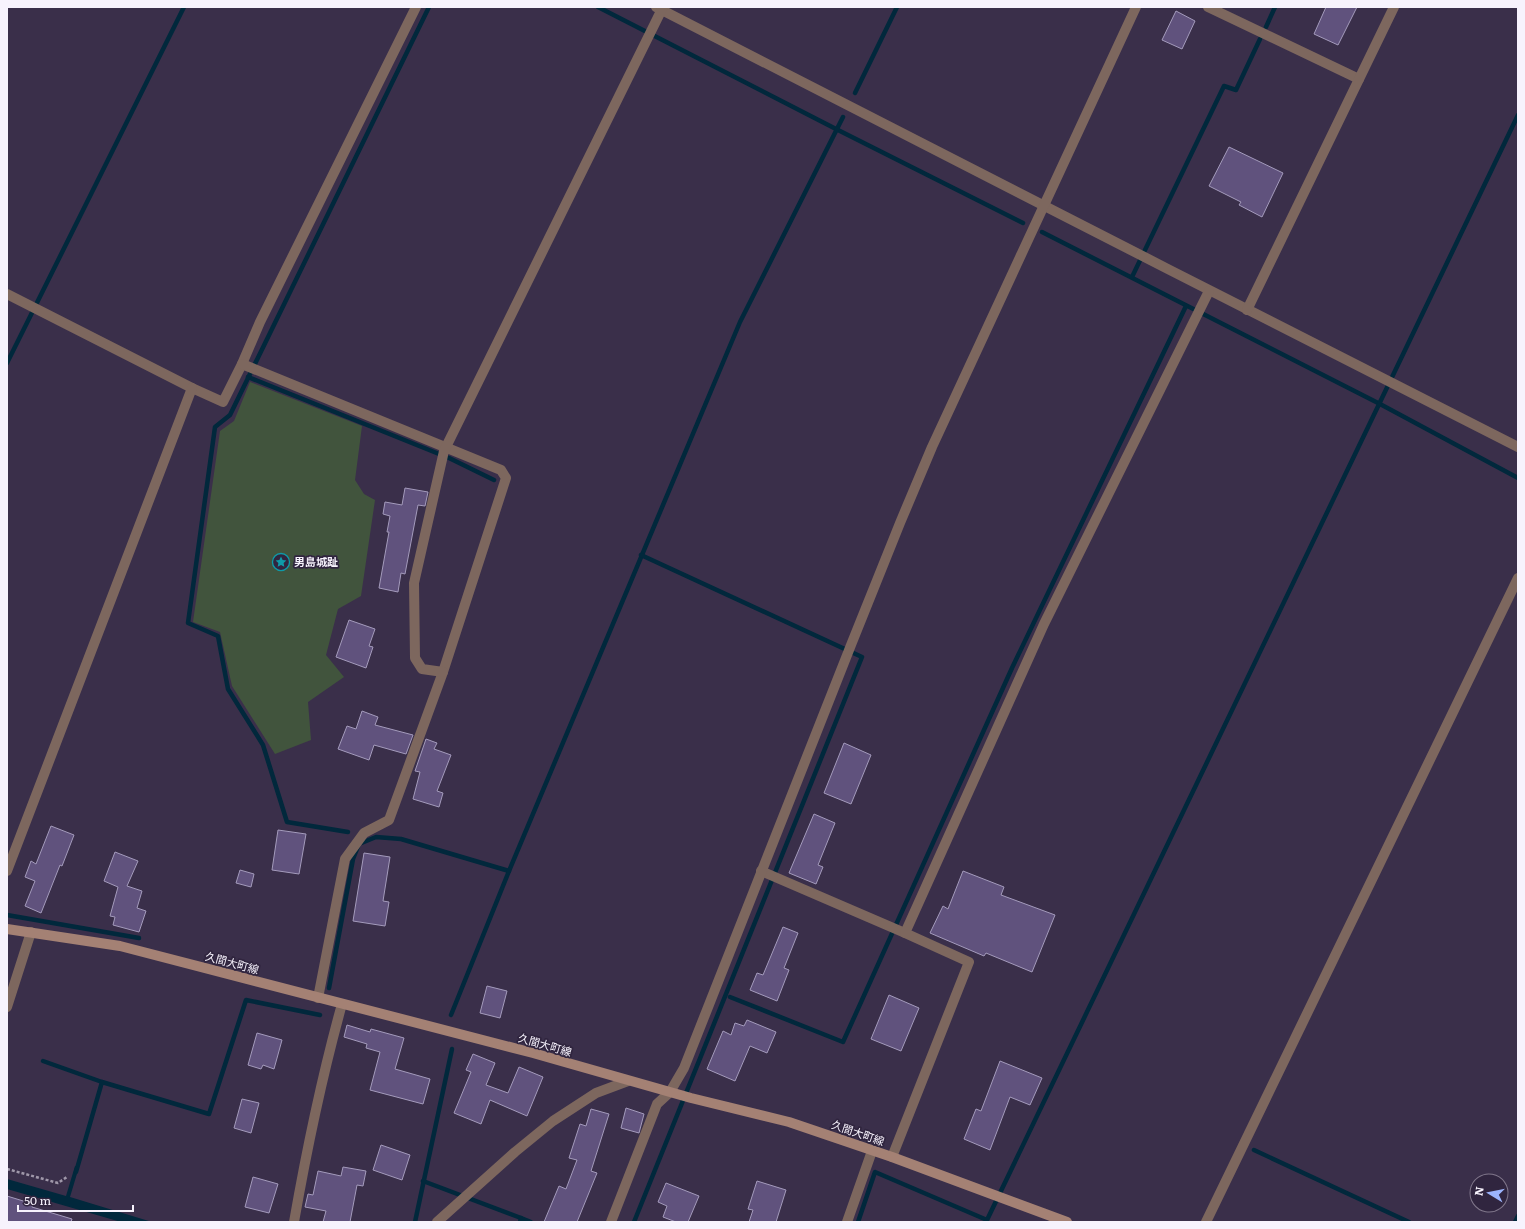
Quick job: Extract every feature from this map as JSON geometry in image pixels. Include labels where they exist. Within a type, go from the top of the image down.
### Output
[{"type":"main road","name":"久間大町線","points":[[7,929],[120,946],[533,1054],[691,1098],[789,1122],[892,1157],[1066,1222]]},
{"type":"street","points":[[7,294],[192,388],[223,402],[242,364],[260,322],[416,7]]},
{"type":"street","points":[[611,1222],[657,1104],[674,1093],[765,873],[846,657],[932,447],[1136,7]]},
{"type":"street","points":[[1208,7],[1359,78]]},
{"type":"street","points":[[1247,310],[1394,7]]},
{"type":"street","points":[[443,672],[422,669],[415,658],[414,583],[445,449],[647,41],[660,8],[1044,204],[1247,310],[1518,447]]},
{"type":"street","points":[[898,930],[1044,624],[1209,290]]},
{"type":"street","points":[[242,364],[445,449],[501,470],[506,478],[443,672],[389,820],[364,833],[345,859],[318,998]]},
{"type":"street","points":[[7,871],[192,388]]},
{"type":"street","points":[[1206,1222],[1518,578]]},
{"type":"street","points":[[765,873],[969,962],[892,1157]]},
{"type":"street","points":[[7,1007],[31,932]]},
{"type":"street","points":[[294,1222],[322,1079],[342,1004]]},
{"type":"street","points":[[437,1222],[515,1152],[553,1121],[596,1093],[628,1081]]},
{"type":"street","points":[[847,1222],[872,1151]]},
{"type":"path","points":[[7,1168],[58,1183],[66,1177]]},
{"type":"green space","points":[[250,382],[362,426],[355,480],[364,494],[375,500],[361,596],[338,609],[326,655],[344,677],[308,702],[311,740],[275,754],[232,686],[220,632],[193,622],[220,431],[234,421]]},
{"type":"water","points":[[75,1166],[79,1167],[70,1197],[152,1222],[121,1222],[7,1189],[7,1179],[66,1196]]},
{"type":"building","points":[[1326,7],[1357,7],[1338,45],[1314,34]]},
{"type":"building","points":[[1176,11],[1195,21],[1182,49],[1162,40]]},
{"type":"building","points":[[1229,147],[1283,173],[1262,217],[1239,205],[1241,202],[1209,186]]},
{"type":"building","points":[[405,488],[428,492],[425,506],[418,505],[405,574],[401,573],[398,592],[379,588],[389,532],[387,532],[390,516],[383,514],[385,502],[402,505]]},
{"type":"building","points":[[349,620],[375,629],[369,646],[373,647],[366,668],[336,657]]},
{"type":"building","points":[[362,711],[378,717],[375,725],[413,735],[406,754],[374,745],[369,760],[338,749],[347,726],[356,729]]},
{"type":"building","points":[[426,739],[437,743],[434,749],[451,755],[437,791],[443,793],[439,807],[413,799],[420,772],[415,771]]},
{"type":"building","points":[[844,743],[871,755],[851,804],[824,793]]},
{"type":"building","points":[[814,814],[835,823],[818,865],[823,867],[816,884],[789,873]]},
{"type":"building","points":[[51,826],[74,835],[62,866],[60,865],[41,913],[25,906],[35,881],[25,877],[31,861],[36,864]]},
{"type":"building","points":[[278,830],[306,834],[299,874],[272,870]]},
{"type":"building","points":[[115,852],[138,861],[127,886],[142,891],[137,908],[146,911],[139,932],[113,925],[115,917],[110,916],[118,887],[104,881]]},
{"type":"building","points":[[364,853],[390,857],[383,901],[389,902],[385,926],[353,921]]},
{"type":"building","points":[[240,870],[254,874],[251,887],[236,883]]},
{"type":"building","points":[[963,871],[1004,887],[1001,895],[1055,915],[1032,972],[986,953],[984,956],[930,933],[943,906],[948,909]]},
{"type":"building","points":[[783,927],[798,933],[784,968],[789,970],[777,1001],[750,990],[757,973],[763,975]]},
{"type":"building","points":[[487,986],[507,991],[500,1018],[480,1013]]},
{"type":"building","points":[[889,995],[919,1008],[901,1051],[871,1039]]},
{"type":"building","points":[[747,1020],[776,1032],[767,1053],[750,1046],[735,1081],[707,1069],[723,1031],[731,1035],[735,1023],[744,1026]]},
{"type":"building","points":[[347,1025],[370,1032],[371,1029],[404,1038],[395,1069],[430,1079],[423,1104],[370,1090],[380,1052],[366,1048],[367,1044],[344,1037]]},
{"type":"building","points":[[257,1033],[282,1040],[274,1069],[263,1065],[261,1069],[248,1065]]},
{"type":"building","points":[[473,1054],[495,1063],[486,1085],[508,1093],[519,1067],[543,1077],[527,1116],[490,1100],[481,1124],[454,1113],[471,1072],[466,1070]]},
{"type":"building","points":[[1000,1061],[1042,1078],[1030,1105],[1010,1097],[990,1150],[964,1139],[976,1109],[981,1111]]},
{"type":"building","points":[[242,1099],[259,1103],[251,1133],[234,1128]]},
{"type":"building","points":[[626,1108],[644,1114],[639,1133],[621,1128]]},
{"type":"building","points":[[591,1109],[609,1114],[591,1171],[597,1173],[577,1222],[544,1222],[559,1186],[566,1189],[577,1160],[569,1158],[580,1124],[586,1126]]},
{"type":"building","points":[[381,1145],[410,1155],[402,1180],[373,1170]]},
{"type":"building","points":[[343,1167],[366,1171],[363,1186],[357,1185],[350,1222],[323,1222],[326,1211],[305,1207],[308,1194],[313,1195],[318,1171],[341,1176]]},
{"type":"building","points":[[253,1177],[278,1184],[269,1213],[245,1207]]},
{"type":"building","points":[[757,1181],[786,1190],[776,1222],[749,1222],[753,1210],[748,1209]]},
{"type":"building","points":[[666,1183],[699,1196],[688,1222],[676,1222],[663,1217],[667,1206],[658,1202]]},
{"type":"building","points":[[7,1196],[33,1204],[32,1207],[72,1219],[71,1222],[7,1222]]},
{"type":"waterway","points":[[7,363],[184,7]]},
{"type":"waterway","points":[[348,832],[287,822],[263,745],[228,689],[218,636],[188,623],[215,427],[230,415],[429,7]]},
{"type":"waterway","points":[[598,7],[1023,223]]},
{"type":"waterway","points":[[855,93],[897,7]]},
{"type":"waterway","points":[[1266,27],[1275,7]]},
{"type":"waterway","points":[[1132,277],[1224,86],[1236,90],[1260,39]]},
{"type":"waterway","points":[[858,1222],[875,1172],[987,1220],[1518,115]]},
{"type":"waterway","points":[[451,1015],[509,871],[740,322],[843,117]]},
{"type":"waterway","points":[[1042,232],[1380,404],[1518,478]]},
{"type":"waterway","points":[[730,997],[843,1042],[1012,668],[1186,306]]},
{"type":"waterway","points":[[248,377],[449,458],[494,480]]},
{"type":"waterway","points":[[634,1222],[862,657],[641,555]]},
{"type":"waterway","points":[[329,988],[353,859],[359,844],[376,837],[401,839],[509,871]]},
{"type":"waterway","points":[[7,915],[139,938]]},
{"type":"waterway","points":[[76,1172],[102,1082],[209,1114],[246,1000],[320,1015]]},
{"type":"waterway","points":[[415,1222],[452,1049]]},
{"type":"waterway","points":[[43,1061],[102,1082]]},
{"type":"waterway","points":[[1254,1150],[1409,1222]]},
{"type":"waterway","points":[[423,1181],[521,1218]]},
{"type":"waterway","points":[[1515,1222],[1518,1216]]},
{"type":"waterway","points":[[520,1222],[521,1218],[531,1222]]},
{"type":"place","name":"男島城趾","points":[[281,562]]}]
